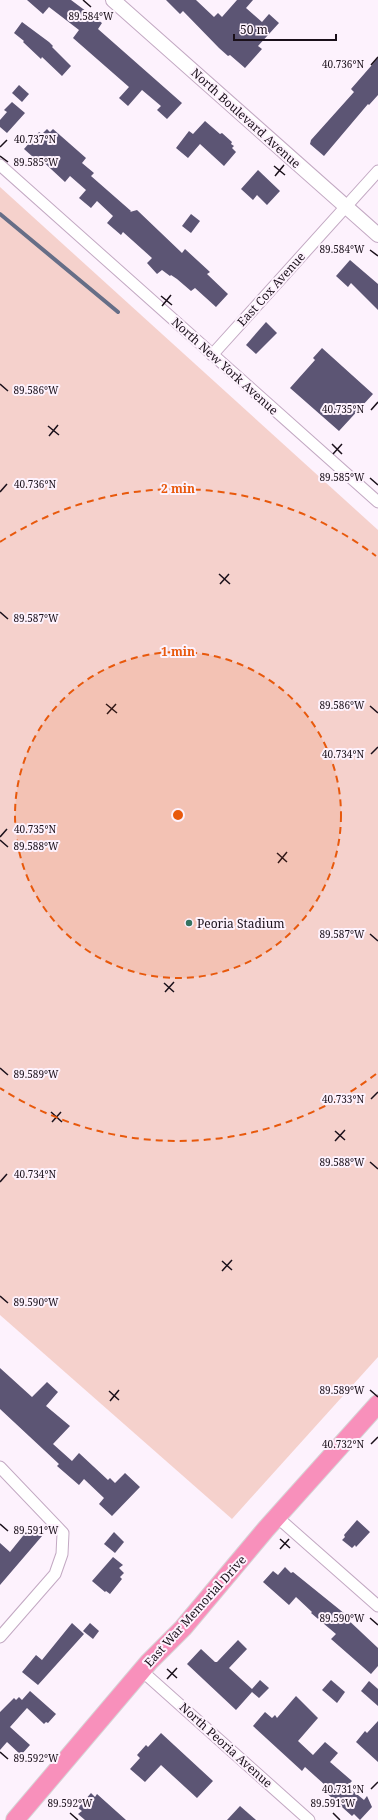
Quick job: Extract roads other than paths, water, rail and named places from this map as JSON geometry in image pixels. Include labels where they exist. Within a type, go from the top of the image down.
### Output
[{"type":"highway","name":"East War Memorial Drive","points":[[15,1820],[142,1671],[183,1628],[277,1517],[378,1404]]},
{"type":"street","name":"North Boulevard Avenue","points":[[113,0],[378,235]]},
{"type":"street","name":"North New York Avenue","points":[[0,165],[378,502]]},
{"type":"street","name":"East Cox Avenue","points":[[212,355],[378,171]]},
{"type":"street","points":[[0,1467],[63,1533],[62,1554],[55,1574],[0,1637]]},
{"type":"street","points":[[277,1517],[378,1606]]},
{"type":"street","name":"North Peoria Avenue","points":[[142,1671],[309,1820]]},
{"type":"waterway","points":[[0,214],[118,312]]},
{"type":"place","name":"Peoria Stadium","points":[[189,923]]}]
